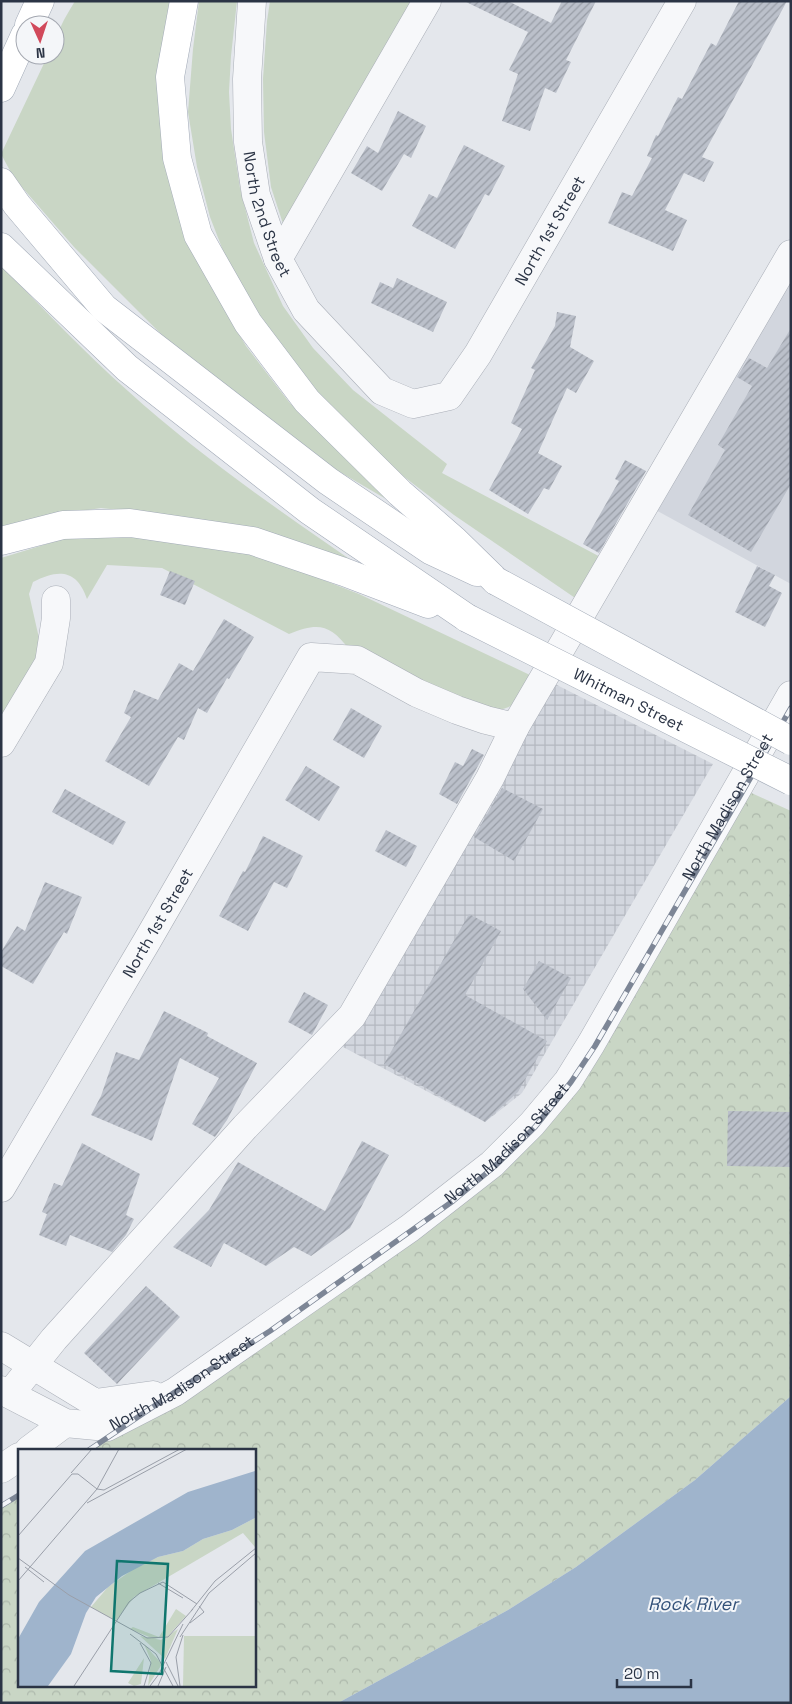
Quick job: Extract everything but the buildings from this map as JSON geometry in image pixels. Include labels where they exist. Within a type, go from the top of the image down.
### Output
[{"type":"main road","points":[[34,15],[40,1]]},
{"type":"main road","points":[[184,1],[170,77],[177,158],[198,235],[248,323],[307,401],[400,493],[454,540],[496,582]]},
{"type":"main road","points":[[1,88],[15,56]]},
{"type":"main road","points":[[1,182],[17,205],[104,308],[328,481],[430,550],[496,582],[791,741]]},
{"type":"main road","points":[[1,246],[127,368],[310,511],[467,618]]},
{"type":"main road","points":[[1,541],[63,525],[130,523],[252,541],[344,572],[467,618]]},
{"type":"main road","name":"Whitman Street","points":[[467,618],[791,781]]},
{"type":"street","name":"North 2nd Street","points":[[252,1],[247,79],[248,142],[256,195],[278,259],[306,310],[382,390]]},
{"type":"street","points":[[278,259],[427,1]]},
{"type":"street","name":"North 1st Street","points":[[382,390],[413,404],[449,396],[478,354],[682,1]]},
{"type":"street","points":[[29,1449],[65,1424],[6,1392],[34,1365],[54,1339],[245,1127],[352,1016],[490,778],[515,727],[791,254]]},
{"type":"street","points":[[1,743],[49,663],[56,618],[56,600]]},
{"type":"street","name":"North 1st Street","points":[[1,1188],[147,942],[311,657],[357,660],[417,693],[486,720],[515,727]]},
{"type":"street","name":"North Madison Street","points":[[65,1424],[106,1427],[174,1392],[418,1222],[492,1164],[532,1124],[568,1081],[591,1044],[791,695]]},
{"type":"street","points":[[1,1346],[95,1404],[174,1392]]},
{"type":"street","points":[[1,1469],[18,1458]]},
{"type":"shaded area","points":[[791,262],[791,584],[652,508]]},
{"type":"shaded area","points":[[553,683],[713,764],[522,1093],[485,1122],[343,1047],[350,1028]]},
{"type":"green space","points":[[75,1],[175,1],[186,228],[214,291],[246,346],[289,402],[386,499],[299,448],[169,342],[74,247],[14,178],[1,154],[43,65],[65,65],[65,18]]},
{"type":"green space","points":[[199,1],[237,1],[229,92],[231,129],[240,188],[254,243],[283,306],[313,348],[353,390],[447,464],[442,473],[606,560],[581,602],[454,515],[359,439],[303,379],[262,322],[229,266],[210,217],[197,167],[188,112]]},
{"type":"green space","points":[[270,1],[420,1],[287,236],[271,187],[264,132],[263,79]]},
{"type":"green space","points":[[1,266],[96,361],[157,416],[246,486],[370,573],[165,515],[101,508],[35,518],[1,529]]},
{"type":"green space","points":[[104,536],[148,536],[236,550],[280,563],[359,594],[532,676],[512,705],[499,710],[478,710],[349,649],[336,634],[329,630],[316,627],[289,634],[162,568],[107,565],[87,599],[78,582],[66,574],[51,575],[33,582],[29,594],[41,647],[1,732],[1,558],[63,539]]},
{"type":"green space","points":[[745,790],[791,811],[791,1396],[695,1480],[576,1567],[508,1610],[338,1703],[1,1703],[1,1506],[18,1496],[18,1686],[255,1686],[255,1449],[90,1449],[495,1166]]},
{"type":"water","name":"Rock River","points":[[791,1396],[791,1703],[338,1703],[508,1610],[576,1567],[695,1480]]},
{"type":"railway","points":[[90,1449],[270,1331],[453,1201],[495,1166],[535,1127],[571,1082],[595,1046],[791,708]]},
{"type":"railway","points":[[1,1506],[18,1496]]}]
